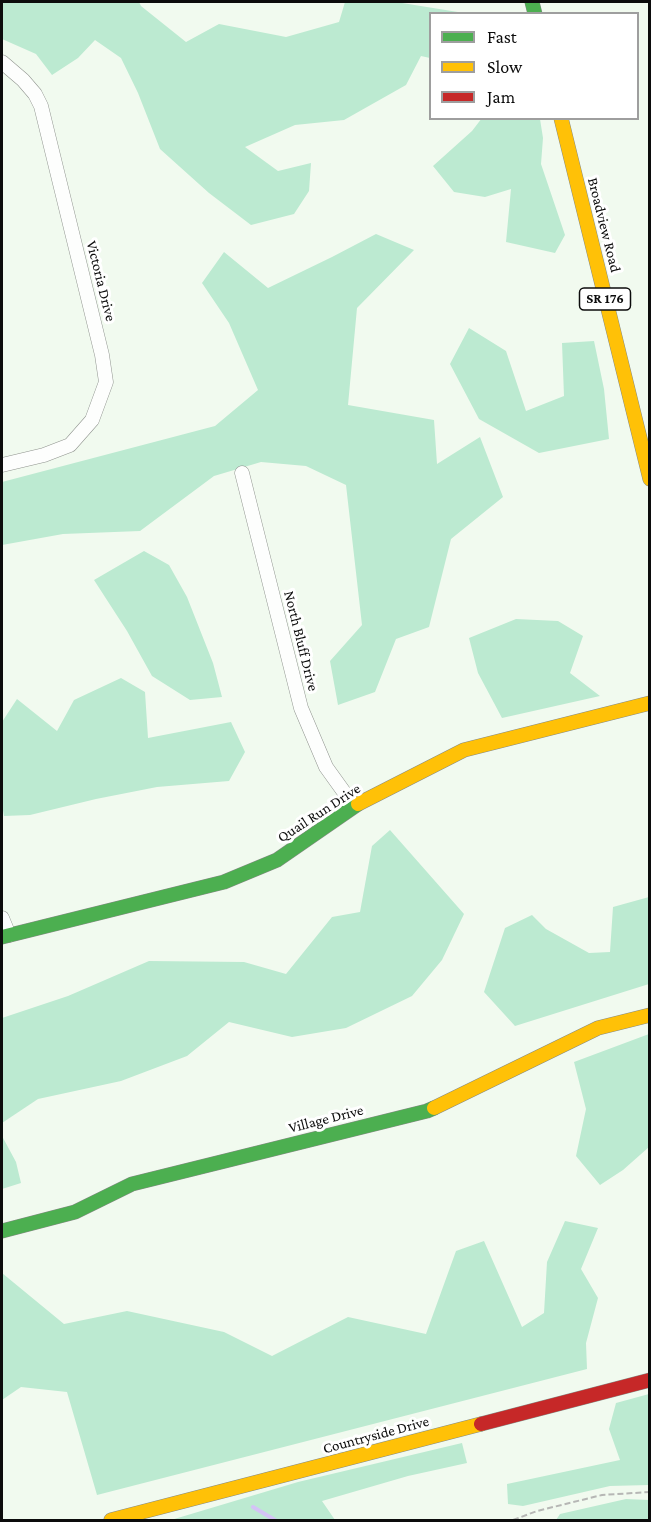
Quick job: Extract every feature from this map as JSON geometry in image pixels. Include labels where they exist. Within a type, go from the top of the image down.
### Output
[{"type":"street","name":"Victoria Drive","points":[[2,62],[23,80],[35,94],[41,106],[102,355],[106,382],[92,420],[70,445],[44,455],[2,465]]},
{"type":"street","name":"Broadview Road","points":[[561,120],[650,479]]},
{"type":"street","name":"North Bluff Drive","points":[[242,473],[301,708],[326,767],[354,806]]},
{"type":"street","name":"Quail Run Drive","points":[[5,936],[224,882],[277,860],[354,806],[464,750],[650,703]]},
{"type":"street","points":[[2,918],[5,936]]},
{"type":"street","name":"Village Drive","points":[[2,1231],[75,1212],[132,1184],[427,1111],[598,1028],[650,1015]]},
{"type":"street","name":"Countryside Drive","points":[[111,1521],[650,1380]]},
{"type":"path","points":[[513,1521],[537,1511],[602,1495],[650,1492]]},
{"type":"green space","points":[[2,2],[139,2],[186,42],[219,24],[286,37],[339,22],[345,2],[396,2],[458,12],[429,12],[429,58],[421,56],[406,85],[344,120],[295,125],[245,147],[278,171],[311,163],[309,191],[294,214],[251,225],[209,193],[160,149],[138,93],[121,58],[95,40],[78,58],[52,75],[36,54],[2,39]]},
{"type":"green space","points":[[480,120],[540,120],[543,138],[541,164],[565,235],[555,253],[506,242],[511,189],[485,197],[454,192],[433,166],[472,131]]},
{"type":"green space","points":[[376,234],[414,250],[357,308],[348,405],[434,420],[437,464],[480,437],[503,497],[451,539],[429,627],[396,639],[375,692],[338,705],[330,661],[362,625],[346,485],[306,466],[261,462],[214,476],[140,531],[63,534],[2,545],[2,482],[215,426],[258,390],[229,323],[202,283],[224,252],[268,288]]},
{"type":"green space","points":[[469,328],[506,351],[526,411],[564,396],[562,343],[594,341],[604,389],[609,439],[539,453],[479,419],[450,364]]},
{"type":"green space","points":[[144,551],[169,565],[187,597],[213,663],[222,697],[190,700],[152,676],[127,631],[94,580]]},
{"type":"green space","points":[[516,619],[558,621],[583,636],[570,673],[600,696],[502,718],[478,673],[469,638]]},
{"type":"green space","points":[[121,678],[145,692],[148,738],[231,722],[245,752],[229,781],[157,787],[30,815],[4,816],[2,722],[17,699],[57,731],[74,700]]},
{"type":"green space","points":[[390,830],[464,914],[442,960],[412,996],[346,1028],[292,1037],[229,1022],[187,1056],[121,1081],[38,1099],[2,1123],[2,1018],[68,996],[149,961],[244,962],[286,974],[332,917],[360,912],[372,846]]},
{"type":"green space","points":[[649,897],[649,984],[515,1026],[484,992],[505,928],[532,915],[546,929],[589,953],[610,952],[613,907]]},
{"type":"green space","points":[[649,1034],[649,1147],[623,1170],[600,1185],[576,1156],[586,1109],[574,1062]]},
{"type":"green space","points":[[2,1136],[16,1162],[21,1183],[2,1189]]},
{"type":"green space","points":[[565,1221],[598,1228],[581,1269],[598,1298],[586,1343],[587,1369],[97,1495],[67,1392],[21,1387],[2,1400],[2,1273],[64,1324],[127,1311],[224,1332],[272,1356],[348,1317],[426,1334],[456,1251],[484,1241],[522,1327],[544,1313],[547,1262]]},
{"type":"green space","points":[[649,1394],[649,1485],[610,1486],[523,1506],[508,1504],[507,1484],[620,1460],[609,1429],[616,1403]]},
{"type":"green space","points":[[462,1443],[467,1463],[408,1476],[322,1501],[335,1520],[171,1520],[298,1482]]},
{"type":"green space","points":[[626,1499],[649,1500],[649,1520],[556,1520],[560,1514]]},
{"type":"waterway","points":[[253,1507],[275,1520]]},
{"type":"traffic: fast","points":[[532,2],[534,12]]},
{"type":"traffic: fast","points":[[2,937],[224,882],[277,860],[358,804]]},
{"type":"traffic: fast","points":[[2,1231],[75,1212],[132,1184],[434,1108]]},
{"type":"traffic: slow","points":[[561,120],[650,479]]},
{"type":"traffic: slow","points":[[358,804],[464,750],[650,703]]},
{"type":"traffic: slow","points":[[434,1108],[598,1028],[650,1015]]},
{"type":"traffic: slow","points":[[111,1520],[481,1424]]},
{"type":"traffic: jam","points":[[481,1424],[650,1380]]}]
